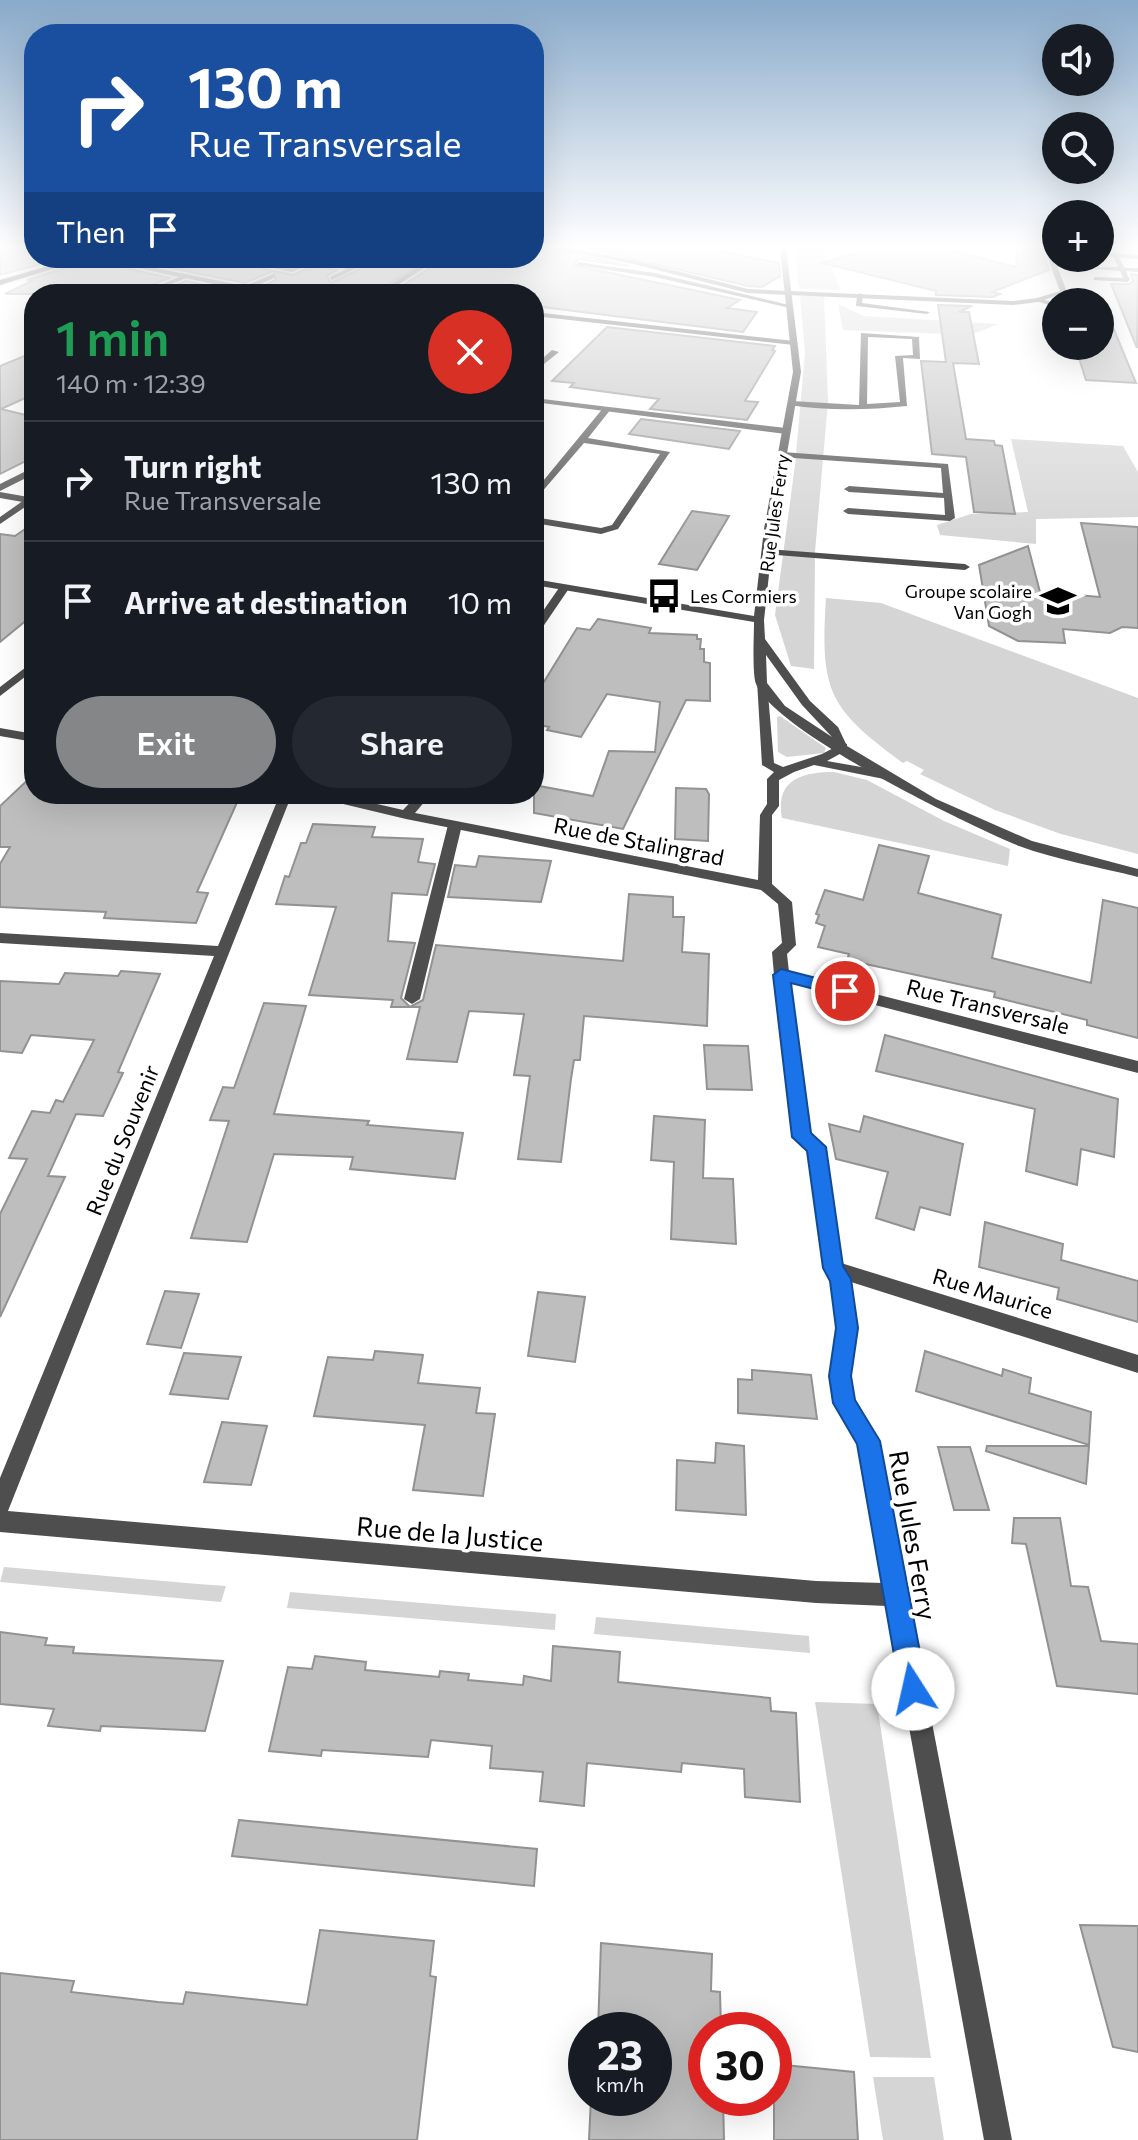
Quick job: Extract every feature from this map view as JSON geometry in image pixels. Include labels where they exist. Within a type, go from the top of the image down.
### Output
[{"type":"street","name":"Rue Jules Ferry","points":[[777,775],[768,765],[759,620],[797,372],[795,348]]},
{"type":"street","points":[[863,408],[864,348]]},
{"type":"street","points":[[792,403],[863,408],[877,404],[904,404],[899,356],[917,357],[916,348]]},
{"type":"street","points":[[544,361],[555,352]]},
{"type":"street","points":[[544,401],[786,431]]},
{"type":"street","points":[[544,486],[607,409]]},
{"type":"street","points":[[544,522],[601,531],[615,527],[666,452],[583,440]]},
{"type":"street","points":[[782,455],[852,460],[852,469],[946,475],[950,518],[848,511]]},
{"type":"street","points":[[0,488],[24,475]]},
{"type":"street","points":[[849,489],[948,496]]},
{"type":"street","points":[[0,495],[24,499]]},
{"type":"street","points":[[0,521],[24,505]]},
{"type":"street","points":[[767,552],[965,567]]},
{"type":"street","points":[[544,584],[759,620]]},
{"type":"street","points":[[544,617],[565,587]]},
{"type":"street","points":[[760,640],[806,703],[834,730],[843,747]]},
{"type":"street","points":[[0,693],[24,673]]},
{"type":"street","points":[[761,683],[781,708],[808,728],[884,775],[974,824],[1027,844],[1138,873]]},
{"type":"street","points":[[0,732],[24,736]]},
{"type":"street","points":[[765,886],[766,815],[773,806],[777,775],[819,763],[843,747]]},
{"type":"street","points":[[819,763],[884,775]]},
{"type":"street","name":"Rue du Souvenir","points":[[0,1504],[282,804]]},
{"type":"street","name":"Rue de Stalingrad","points":[[360,804],[765,886]]},
{"type":"street","points":[[406,815],[416,804]]},
{"type":"street","points":[[412,999],[455,825]]},
{"type":"street","name":"Rue Jules Ferry","points":[[765,886],[785,902],[789,945],[779,952],[781,975],[802,1137],[816,1147],[833,1268],[841,1279],[847,1328],[840,1376],[844,1403],[868,1441],[998,2140]]},
{"type":"street","points":[[0,938],[222,951]]},
{"type":"street","name":"Rue Transversale","points":[[781,975],[1138,1067]]},
{"type":"street","name":"Rue Maurice","points":[[833,1268],[1138,1364]]},
{"type":"street","name":"Rue de la Justice","points":[[0,1521],[800,1591],[896,1595]]},
{"type":"shaded area","points":[[805,348],[826,348],[828,401],[815,552],[814,669],[791,666],[775,615],[795,465]]},
{"type":"shaded area","points":[[1011,439],[1123,446],[1138,472],[1138,517],[1036,519],[1036,544],[940,535],[937,525],[971,514],[1028,512]]},
{"type":"shaded area","points":[[826,598],[881,603],[1138,698],[1138,854],[1061,834],[995,810],[920,774],[924,770],[907,761],[903,763],[878,744],[858,727],[834,695],[825,655]]},
{"type":"shaded area","points":[[780,716],[826,748],[824,753],[787,757],[778,752],[777,717]]},
{"type":"shaded area","points":[[834,772],[867,780],[944,821],[1010,849],[1008,866],[782,818],[783,795],[793,781],[811,774]]},
{"type":"shaded area","points":[[4,1567],[226,1586],[221,1602],[0,1582]]},
{"type":"shaded area","points":[[290,1592],[556,1614],[555,1630],[287,1608]]},
{"type":"shaded area","points":[[596,1617],[809,1636],[810,1653],[594,1634]]},
{"type":"shaded area","points":[[815,1702],[877,1704],[931,2058],[870,2057]]},
{"type":"shaded area","points":[[873,2077],[934,2077],[944,2140],[883,2140]]},
{"type":"building","points":[[586,348],[774,348],[775,351],[745,401],[758,402],[747,420],[650,409],[659,399],[570,387],[574,383],[552,381]]},
{"type":"building","points":[[944,348],[976,348],[979,364],[953,363],[966,439],[994,441],[995,445],[1002,446],[1015,514],[974,512],[966,457],[932,454],[921,361],[946,362]]},
{"type":"building","points":[[1114,348],[1122,348],[1136,383],[1086,380],[1080,360],[1114,360]]},
{"type":"building","points":[[24,356],[24,399],[1,409],[24,415],[24,462],[0,474],[0,366]]},
{"type":"building","points":[[641,419],[740,431],[729,449],[629,434]]},
{"type":"building","points":[[692,511],[729,516],[697,570],[659,564]]},
{"type":"building","points":[[1081,523],[1138,527],[1138,628],[1122,627],[1110,633],[1063,629],[1065,643],[1018,641],[989,626],[979,565],[1028,546],[1040,592],[1100,597]]},
{"type":"building","points":[[24,530],[24,622],[0,642],[0,534],[15,536]]},
{"type":"building","points":[[598,619],[651,628],[649,633],[697,635],[697,639],[701,639],[700,649],[704,649],[704,662],[710,663],[710,701],[686,700],[623,829],[534,813],[534,804],[544,804],[544,787],[593,796],[609,751],[655,752],[660,702],[607,694],[581,737],[547,730],[549,727],[544,726],[544,682],[577,628],[590,630]]},
{"type":"building","points":[[24,783],[24,804],[236,804],[197,892],[208,893],[196,923],[104,918],[106,912],[0,907],[0,864],[10,847],[0,847],[0,806]]},
{"type":"building","points":[[676,788],[706,789],[709,794],[708,841],[675,839]]},
{"type":"building","points":[[313,824],[375,827],[372,837],[423,839],[418,862],[435,864],[427,895],[392,893],[388,941],[415,943],[401,998],[410,1007],[391,1007],[393,1000],[309,995],[336,907],[276,904],[285,876],[289,877],[301,843],[306,843]]},
{"type":"building","points":[[879,845],[929,856],[918,893],[1001,915],[992,958],[1091,983],[1103,900],[1138,908],[1138,1038],[1087,1025],[1087,1020],[994,997],[995,992],[847,960],[849,954],[818,947],[825,926],[816,923],[819,915],[816,914],[825,890],[863,900]]},
{"type":"building","points":[[479,856],[551,861],[541,902],[448,897],[455,865],[476,867]]},
{"type":"building","points":[[629,894],[673,897],[673,917],[684,917],[682,952],[709,954],[707,1026],[584,1016],[580,1060],[574,1060],[571,1079],[561,1162],[518,1159],[530,1076],[514,1075],[524,1014],[469,1011],[457,1062],[407,1059],[420,1007],[410,1007],[423,1000],[436,945],[623,961]]},
{"type":"building","points":[[121,971],[160,974],[118,1072],[123,1073],[103,1116],[76,1114],[48,1176],[65,1177],[0,1317],[0,1214],[27,1159],[9,1158],[32,1111],[50,1113],[56,1100],[63,1102],[94,1040],[31,1035],[22,1053],[0,1051],[0,981],[59,984],[65,973],[118,976]]},
{"type":"building","points":[[264,1003],[306,1006],[274,1114],[369,1121],[367,1125],[463,1133],[455,1179],[350,1169],[353,1157],[274,1154],[247,1242],[191,1238],[229,1121],[210,1120],[223,1087],[234,1088]]},
{"type":"building","points":[[885,1035],[1118,1099],[1114,1157],[1081,1149],[1077,1185],[1026,1171],[1035,1109],[876,1071]]},
{"type":"building","points":[[704,1045],[748,1046],[752,1090],[707,1089]]},
{"type":"building","points":[[654,1116],[705,1120],[703,1178],[733,1179],[736,1244],[671,1239],[674,1162],[651,1160]]},
{"type":"building","points":[[864,1116],[963,1144],[950,1215],[920,1207],[914,1230],[876,1218],[888,1172],[836,1159],[829,1124],[860,1132]]},
{"type":"building","points":[[985,1222],[1063,1244],[1061,1260],[1138,1281],[1138,1322],[1057,1299],[1059,1288],[979,1267]]},
{"type":"building","points":[[165,1291],[199,1294],[181,1348],[147,1344]]},
{"type":"building","points":[[538,1292],[585,1297],[575,1362],[528,1356]]},
{"type":"building","points":[[375,1351],[423,1355],[418,1383],[480,1388],[476,1413],[495,1414],[483,1496],[413,1490],[425,1425],[314,1416],[328,1357],[373,1360]]},
{"type":"building","points":[[925,1351],[1002,1376],[1003,1369],[1031,1378],[1029,1393],[1091,1412],[1089,1445],[916,1391]]},
{"type":"building","points":[[184,1353],[241,1357],[228,1399],[170,1394]]},
{"type":"building","points":[[752,1370],[811,1375],[817,1419],[738,1413],[738,1379],[752,1380]]},
{"type":"building","points":[[222,1422],[267,1426],[251,1485],[204,1482]]},
{"type":"building","points":[[716,1443],[744,1446],[746,1515],[676,1510],[677,1460],[715,1463]]},
{"type":"building","points":[[987,1446],[1089,1446],[1086,1484],[986,1451]]},
{"type":"building","points":[[938,1447],[970,1447],[989,1510],[954,1510]]},
{"type":"building","points":[[1014,1518],[1060,1518],[1071,1586],[1088,1587],[1101,1641],[1138,1644],[1138,1694],[1057,1686],[1026,1544],[1012,1543]]},
{"type":"building","points":[[0,1632],[47,1638],[45,1645],[74,1647],[73,1653],[223,1661],[205,1731],[101,1726],[100,1731],[48,1726],[54,1709],[0,1704]]},
{"type":"building","points":[[553,1646],[620,1652],[618,1682],[770,1698],[771,1711],[796,1713],[800,1802],[745,1797],[744,1769],[682,1763],[681,1772],[587,1763],[584,1806],[540,1801],[543,1772],[490,1768],[492,1746],[431,1740],[428,1757],[322,1750],[321,1756],[269,1751],[288,1667],[312,1669],[315,1656],[366,1662],[365,1670],[439,1677],[440,1671],[469,1674],[468,1680],[523,1685],[524,1676],[551,1681]]},
{"type":"building","points":[[239,1820],[537,1849],[534,1886],[232,1856]]},
{"type":"building","points":[[1080,1925],[1138,1926],[1138,2052],[1113,2047]]},
{"type":"building","points":[[320,1930],[434,1941],[430,1976],[436,1977],[417,2140],[0,2140],[0,1973],[74,1981],[71,1992],[158,2002],[183,2004],[186,1992],[307,2005]]},
{"type":"building","points":[[601,1943],[712,1954],[711,1991],[720,1992],[721,2012],[688,2012],[688,2116],[723,2116],[724,2140],[589,2140],[590,2116],[672,2116],[672,2012],[599,2012]]},
{"type":"building","points":[[792,2066],[854,2072],[858,2140],[774,2140],[774,2116],[792,2116]]},
{"type":"place","name":"Les Cormiers","points":[[664,596]]},
{"type":"place","name":"Groupe scolaire Van Gogh","points":[[1058,601]]},
{"type":"route","points":[[845,991],[781,975],[802,1137],[816,1147],[833,1268],[841,1279],[847,1328],[840,1376],[844,1403],[868,1441],[913,1689]]}]
